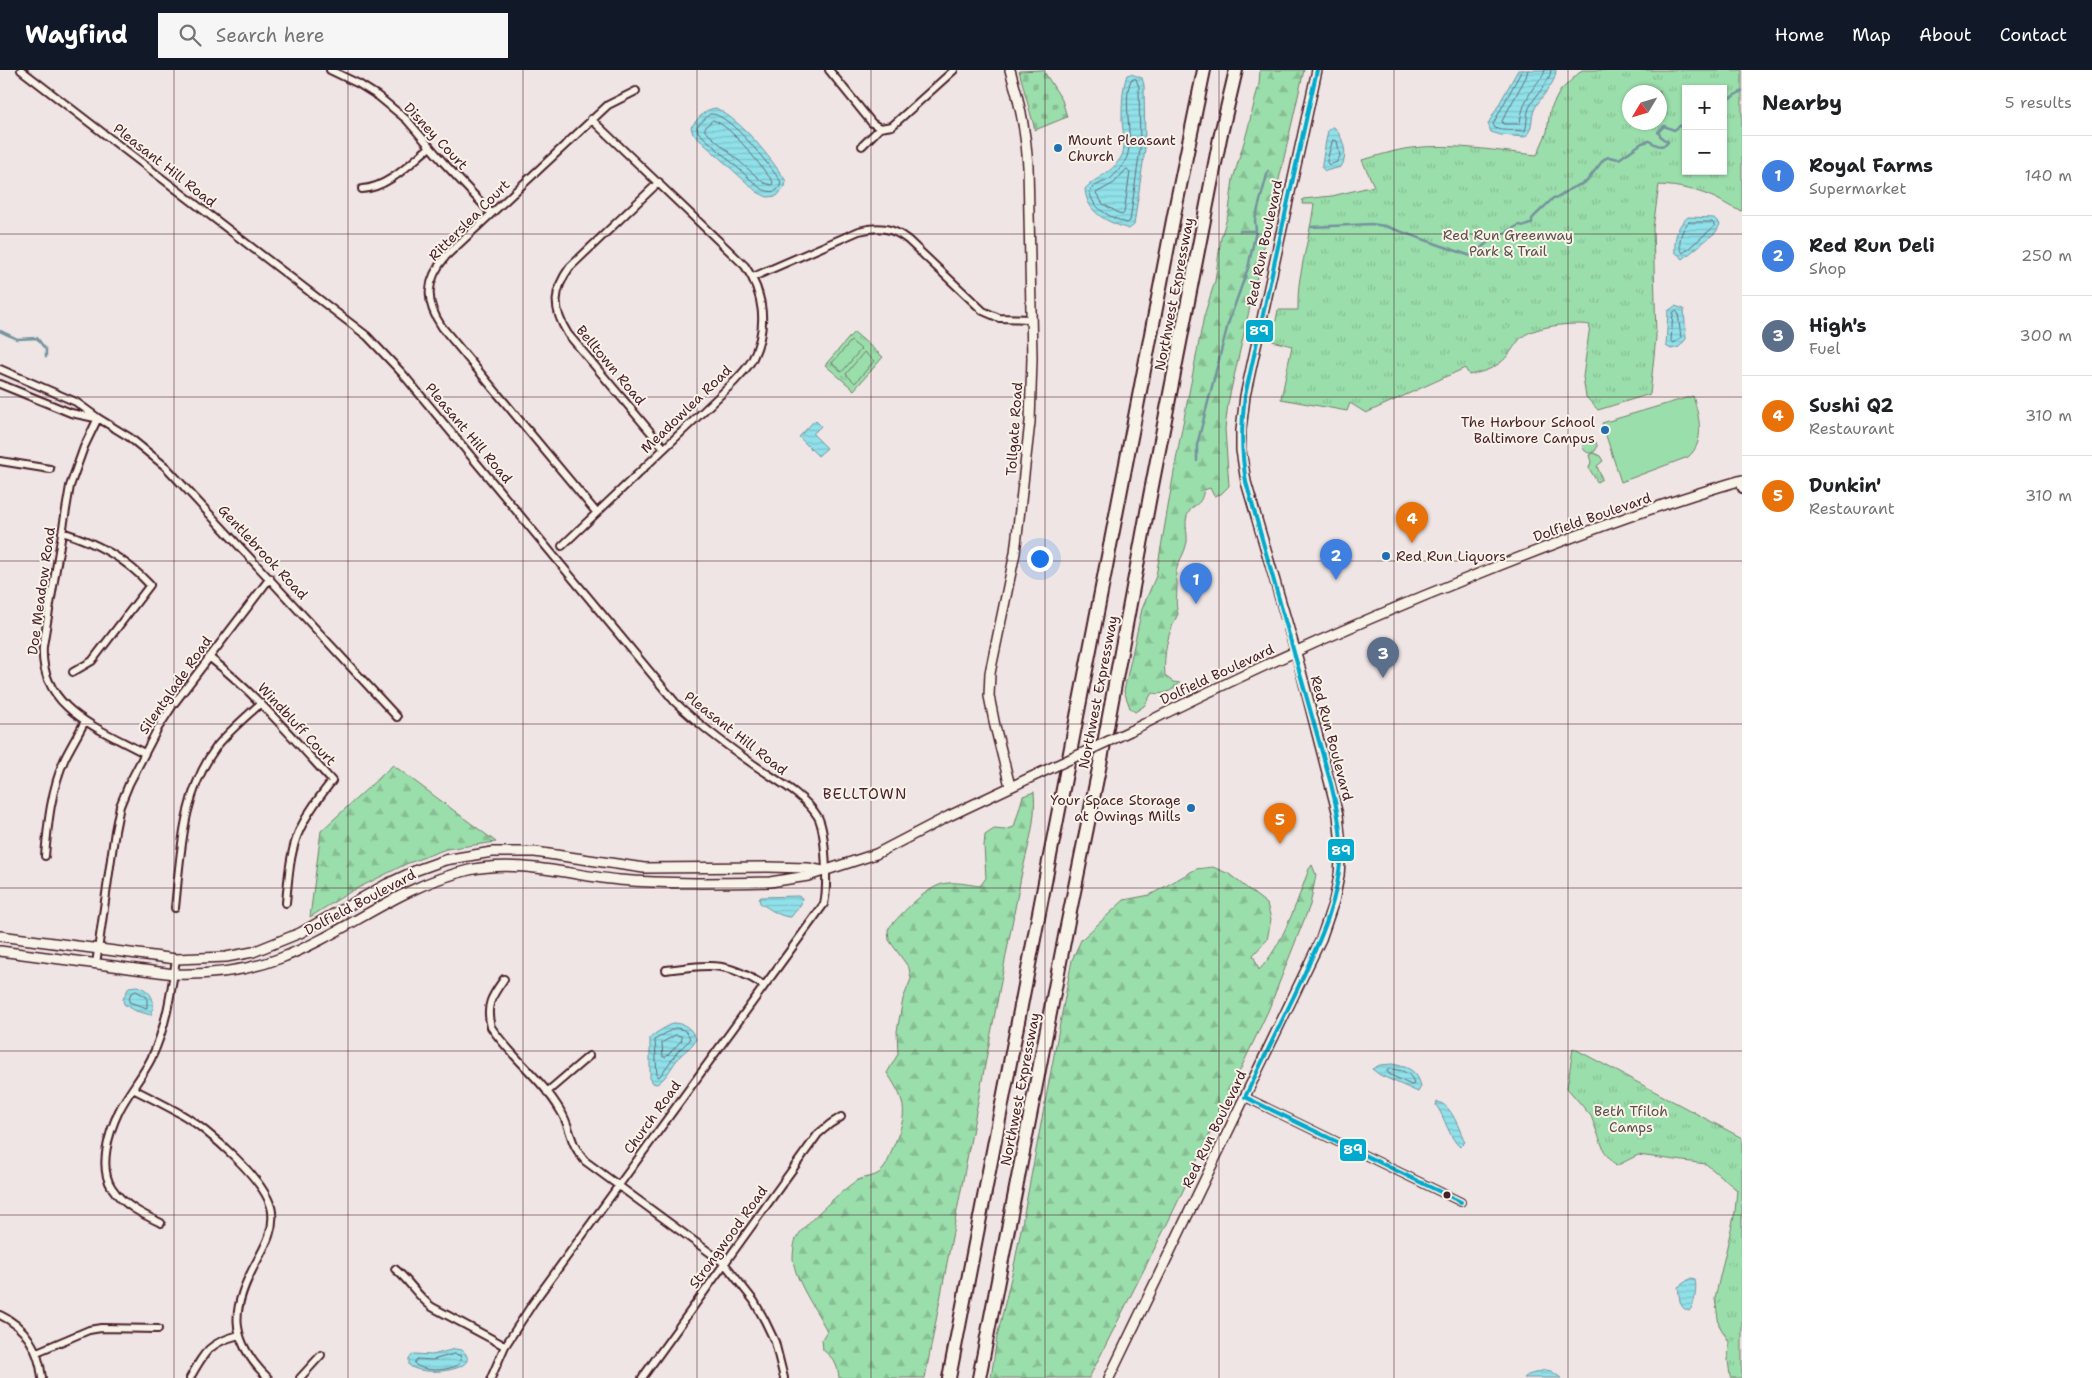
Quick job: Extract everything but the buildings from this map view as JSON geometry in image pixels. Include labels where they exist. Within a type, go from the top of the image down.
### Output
[{"type":"highway","name":"Northwest Expressway","points":[[949,1378],[1175,210],[1204,70]]},
{"type":"highway","name":"Northwest Expressway","points":[[979,1378],[1102,754],[1205,215],[1236,70]]},
{"type":"main road","name":"Tollgate Road","points":[[1010,70],[1018,96],[1026,138],[1032,387],[1025,471],[1015,552],[994,654],[990,688],[991,711],[1010,786]]},
{"type":"main road","name":"Red Run Boulevard","points":[[1109,1378],[1321,940],[1334,901],[1340,868],[1341,839],[1337,807],[1296,653],[1246,482],[1241,450],[1241,424],[1246,388],[1317,70]]},
{"type":"main road","name":"Dolfield Boulevard","points":[[0,951],[174,974],[226,972],[280,958],[305,947],[422,884],[448,875],[485,867],[532,867],[614,879],[674,883],[770,882],[791,880],[825,871],[876,854],[1010,786],[1130,731],[1202,694],[1358,624],[1560,540],[1741,484]]},
{"type":"main road","name":"Dolfield Boulevard","points":[[0,936],[176,959],[226,957],[253,952],[300,934],[386,884],[417,870],[445,860],[471,855],[513,851],[535,852],[644,868],[808,868],[825,871]]},
{"type":"street","name":"Pleasant Hill Road","points":[[21,70],[348,320],[382,350],[676,702],[706,729],[793,792],[812,810],[822,827],[825,871]]},
{"type":"street","name":"Disney Court","points":[[330,70],[359,84],[383,100],[407,120],[430,148],[491,214]]},
{"type":"street","points":[[829,70],[872,123],[880,128]]},
{"type":"street","points":[[862,146],[880,128],[892,126],[954,70]]},
{"type":"street","name":"Ritterslea Court","points":[[596,512],[445,330],[431,308],[429,290],[439,265],[491,214],[608,105],[636,91]]},
{"type":"street","name":"Meadowlea Road","points":[[562,546],[734,382],[753,359],[762,331],[763,318],[762,305],[753,277],[735,255],[591,120]]},
{"type":"street","points":[[362,189],[374,189],[384,184],[430,148]]},
{"type":"street","name":"Belltown Road","points":[[659,182],[570,267],[561,279],[556,302],[560,322],[568,334],[664,448]]},
{"type":"street","points":[[753,277],[859,231],[883,228],[900,234],[984,311],[999,318],[1030,319]]},
{"type":"street","name":"Gentlebrook Road","points":[[0,369],[76,402],[129,438],[166,467],[397,717]]},
{"type":"street","name":"Gentlebrook Road","points":[[0,384],[71,413],[98,418]]},
{"type":"street","name":"Doe Meadow Road","points":[[98,418],[76,468],[66,502],[42,657],[52,688],[70,710],[85,721],[144,753]]},
{"type":"street","points":[[0,461],[50,468]]},
{"type":"street","points":[[62,532],[95,543],[114,553],[138,572],[150,585],[92,661],[73,672]]},
{"type":"street","name":"Silentglade Road","points":[[96,964],[120,806],[128,784],[173,705],[270,578]]},
{"type":"street","name":"Windbluff Court","points":[[209,657],[231,674],[261,703],[332,781],[307,813],[299,829],[289,861],[286,903]]},
{"type":"street","points":[[175,908],[185,824],[198,778],[223,740],[261,703]]},
{"type":"street","points":[[45,856],[49,812],[58,775],[65,757],[85,721]]},
{"type":"street","name":"Church Road","points":[[491,1378],[505,1346],[532,1304],[824,904],[827,893],[825,871]]},
{"type":"street","points":[[162,1223],[138,1211],[117,1194],[107,1177],[106,1162],[113,1126],[158,1043],[176,959]]},
{"type":"street","points":[[666,970],[719,965],[746,973],[764,985]]},
{"type":"street","points":[[504,979],[490,1003],[488,1015],[491,1027],[547,1092],[560,1110],[573,1145],[578,1153],[585,1161],[724,1263],[754,1302],[765,1321],[774,1342],[784,1378]]},
{"type":"street","points":[[547,1092],[589,1056]]},
{"type":"street","points":[[133,1089],[197,1124],[255,1178],[268,1196],[272,1210],[272,1228],[244,1285],[238,1302],[237,1318],[239,1335],[251,1359],[268,1378]]},
{"type":"street","points":[[1245,1097],[1461,1202]]},
{"type":"street","name":"Strongwood Road","points":[[642,1378],[818,1134],[841,1118]]},
{"type":"street","points":[[395,1268],[424,1301],[432,1307],[505,1346]]},
{"type":"street","points":[[0,1315],[21,1329],[37,1352],[42,1378]]},
{"type":"street","points":[[37,1352],[89,1330],[101,1328],[158,1329]]},
{"type":"street","points":[[190,1378],[201,1358],[212,1345],[221,1340],[239,1335]]},
{"type":"street","points":[[300,1378],[321,1355]]},
{"type":"green space","points":[[1043,70],[1062,100],[1067,117],[1035,130],[1019,71]]},
{"type":"green space","points":[[1260,70],[1304,70],[1228,403],[1225,429],[1229,486],[1221,494],[1214,496],[1210,488],[1204,490],[1201,499],[1191,509],[1186,519],[1187,542],[1176,573],[1176,604],[1178,614],[1171,628],[1165,660],[1165,676],[1173,682],[1180,683],[1174,689],[1167,692],[1160,694],[1152,693],[1144,706],[1135,712],[1130,708],[1124,691],[1142,609],[1156,576],[1204,316],[1215,281],[1221,238],[1229,211],[1233,179],[1259,84]]},
{"type":"green space","name":"Red Run Greenway Park & Trail","points":[[1582,70],[1742,70],[1742,211],[1696,191],[1681,187],[1659,185],[1653,228],[1656,337],[1650,394],[1598,410],[1586,397],[1583,377],[1590,325],[1573,324],[1552,326],[1532,331],[1519,340],[1506,358],[1492,368],[1469,375],[1465,368],[1366,413],[1350,403],[1347,411],[1281,399],[1292,346],[1272,341],[1278,310],[1298,310],[1299,282],[1314,204],[1302,204],[1303,199],[1332,196],[1374,186],[1362,160],[1405,149],[1443,146],[1537,155],[1547,132],[1550,110],[1560,91]]},
{"type":"green space","points":[[854,332],[883,357],[854,390],[825,365]]},
{"type":"green space","points":[[851,341],[861,349],[842,372],[832,363]]},
{"type":"green space","points":[[864,352],[874,361],[855,383],[846,374]]},
{"type":"green space","points":[[1693,396],[1700,428],[1694,451],[1688,457],[1621,482],[1602,423]]},
{"type":"green space","points":[[1587,439],[1593,439],[1597,446],[1593,453],[1587,453],[1583,449],[1583,443]]},
{"type":"green space","points":[[1594,453],[1600,456],[1603,461],[1597,466],[1602,479],[1597,482],[1589,468],[1591,462],[1589,455]]},
{"type":"green space","points":[[393,765],[496,842],[446,849],[406,864],[350,892],[310,917],[321,831]]},
{"type":"green space","points":[[1034,792],[1035,803],[1031,835],[1021,877],[925,1378],[839,1378],[834,1362],[823,1350],[822,1339],[827,1331],[798,1277],[793,1259],[793,1251],[797,1237],[826,1206],[852,1183],[882,1171],[901,1128],[903,1119],[902,1102],[887,1073],[898,1054],[897,1031],[903,999],[911,979],[909,968],[889,940],[888,929],[924,894],[941,884],[961,883],[980,886],[986,878],[985,835],[994,829],[1005,830],[1014,827],[1023,796]]},
{"type":"green space","points":[[1312,865],[1316,875],[1310,905],[1268,1011],[1170,1218],[1089,1378],[991,1378],[997,1337],[1015,1261],[1072,960],[1081,940],[1124,900],[1150,895],[1196,869],[1213,867],[1229,874],[1267,904],[1271,919],[1267,940],[1253,955],[1259,970],[1282,936]]},
{"type":"green space","name":"Beth Tfiloh Camps","points":[[1573,1048],[1742,1138],[1742,1378],[1731,1378],[1730,1376],[1728,1360],[1729,1342],[1719,1325],[1715,1298],[1735,1212],[1737,1190],[1706,1164],[1638,1155],[1616,1166],[1605,1153],[1591,1116],[1567,1088]]},
{"type":"water","points":[[1518,70],[1556,70],[1554,80],[1535,108],[1530,131],[1525,137],[1501,135],[1491,132],[1488,124]]},
{"type":"water","points":[[1131,74],[1142,78],[1144,85],[1145,149],[1134,225],[1129,229],[1106,220],[1094,211],[1087,198],[1085,189],[1112,169],[1122,155],[1124,146],[1122,121],[1123,92],[1127,75]]},
{"type":"water","points":[[716,108],[737,122],[746,131],[764,151],[786,181],[785,187],[777,196],[767,197],[757,192],[693,134],[691,127],[699,117],[708,110]]},
{"type":"water","points":[[1332,127],[1337,131],[1342,141],[1345,157],[1341,167],[1325,171],[1322,168],[1322,163],[1328,130]]},
{"type":"water","points":[[1688,217],[1714,218],[1720,224],[1716,232],[1683,259],[1675,252],[1675,242],[1681,224]]},
{"type":"water","points":[[1675,306],[1684,309],[1686,339],[1679,347],[1671,349],[1666,346],[1668,311]]},
{"type":"water","points":[[815,420],[821,426],[813,434],[827,448],[818,456],[799,437]]},
{"type":"water","points":[[798,896],[802,898],[801,904],[791,917],[775,912],[760,903],[759,899],[761,897]]},
{"type":"water","points":[[137,986],[152,997],[151,1015],[136,1011],[124,1004],[123,999],[129,987]]},
{"type":"water","points":[[673,1023],[687,1027],[696,1039],[680,1056],[664,1078],[657,1084],[653,1083],[650,1078],[650,1038]]},
{"type":"water","points":[[1392,1064],[1403,1066],[1417,1076],[1421,1086],[1418,1092],[1380,1075],[1372,1069],[1380,1065]]},
{"type":"water","points":[[1437,1102],[1447,1107],[1451,1112],[1465,1142],[1460,1147],[1450,1133],[1436,1105]]},
{"type":"water","points":[[1691,1278],[1695,1279],[1696,1291],[1693,1305],[1689,1311],[1685,1310],[1681,1305],[1678,1287]]},
{"type":"water","points":[[455,1349],[462,1350],[467,1357],[466,1363],[459,1367],[449,1370],[426,1371],[409,1365],[409,1358],[414,1354],[432,1355]]},
{"type":"water","points":[[1545,1370],[1551,1371],[1561,1378],[1524,1378],[1528,1375]]},
{"type":"waterway","points":[[1727,100],[1742,91]]},
{"type":"waterway","points":[[1311,227],[1371,224],[1385,226],[1471,256],[1488,242],[1519,225],[1525,226],[1532,223],[1532,219],[1553,198],[1559,197],[1570,189],[1586,182],[1604,159],[1609,157],[1619,159],[1642,143],[1649,141],[1662,146],[1668,142],[1658,132],[1664,126],[1674,130],[1682,125]]},
{"type":"waterway","points":[[1197,461],[1197,445],[1228,324],[1248,268],[1256,231],[1255,220],[1268,171]]},
{"type":"waterway","points":[[1240,231],[1256,231]]},
{"type":"waterway","points":[[0,331],[17,339],[37,338],[46,350],[46,357]]},
{"type":"transit line","name":"89","points":[[1245,1097],[1318,944],[1331,907],[1340,868],[1341,840],[1335,800],[1246,482],[1242,439],[1245,396],[1317,70]]},
{"type":"transit line","name":"89","points":[[1245,1097],[1461,1202]]},
{"type":"place","name":"Mount Pleasant Church","points":[[1058,148]]},
{"type":"place","name":"The Harbour School Baltimore Campus","points":[[1605,430]]},
{"type":"place","name":"Sushi Q2","points":[[1412,543]]},
{"type":"place","name":"Red Run Liquors","points":[[1386,556]]},
{"type":"place","name":"Red Run Deli","points":[[1336,580]]},
{"type":"place","name":"Royal Farms","points":[[1196,604]]},
{"type":"place","name":"High's","points":[[1383,678]]},
{"type":"place","name":"Your Space Storage at Owings Mills","points":[[1191,808]]},
{"type":"place","name":"Dunkin'","points":[[1280,844]]},
{"type":"district","name":"BELLTOWN","points":[[865,794]]}]
